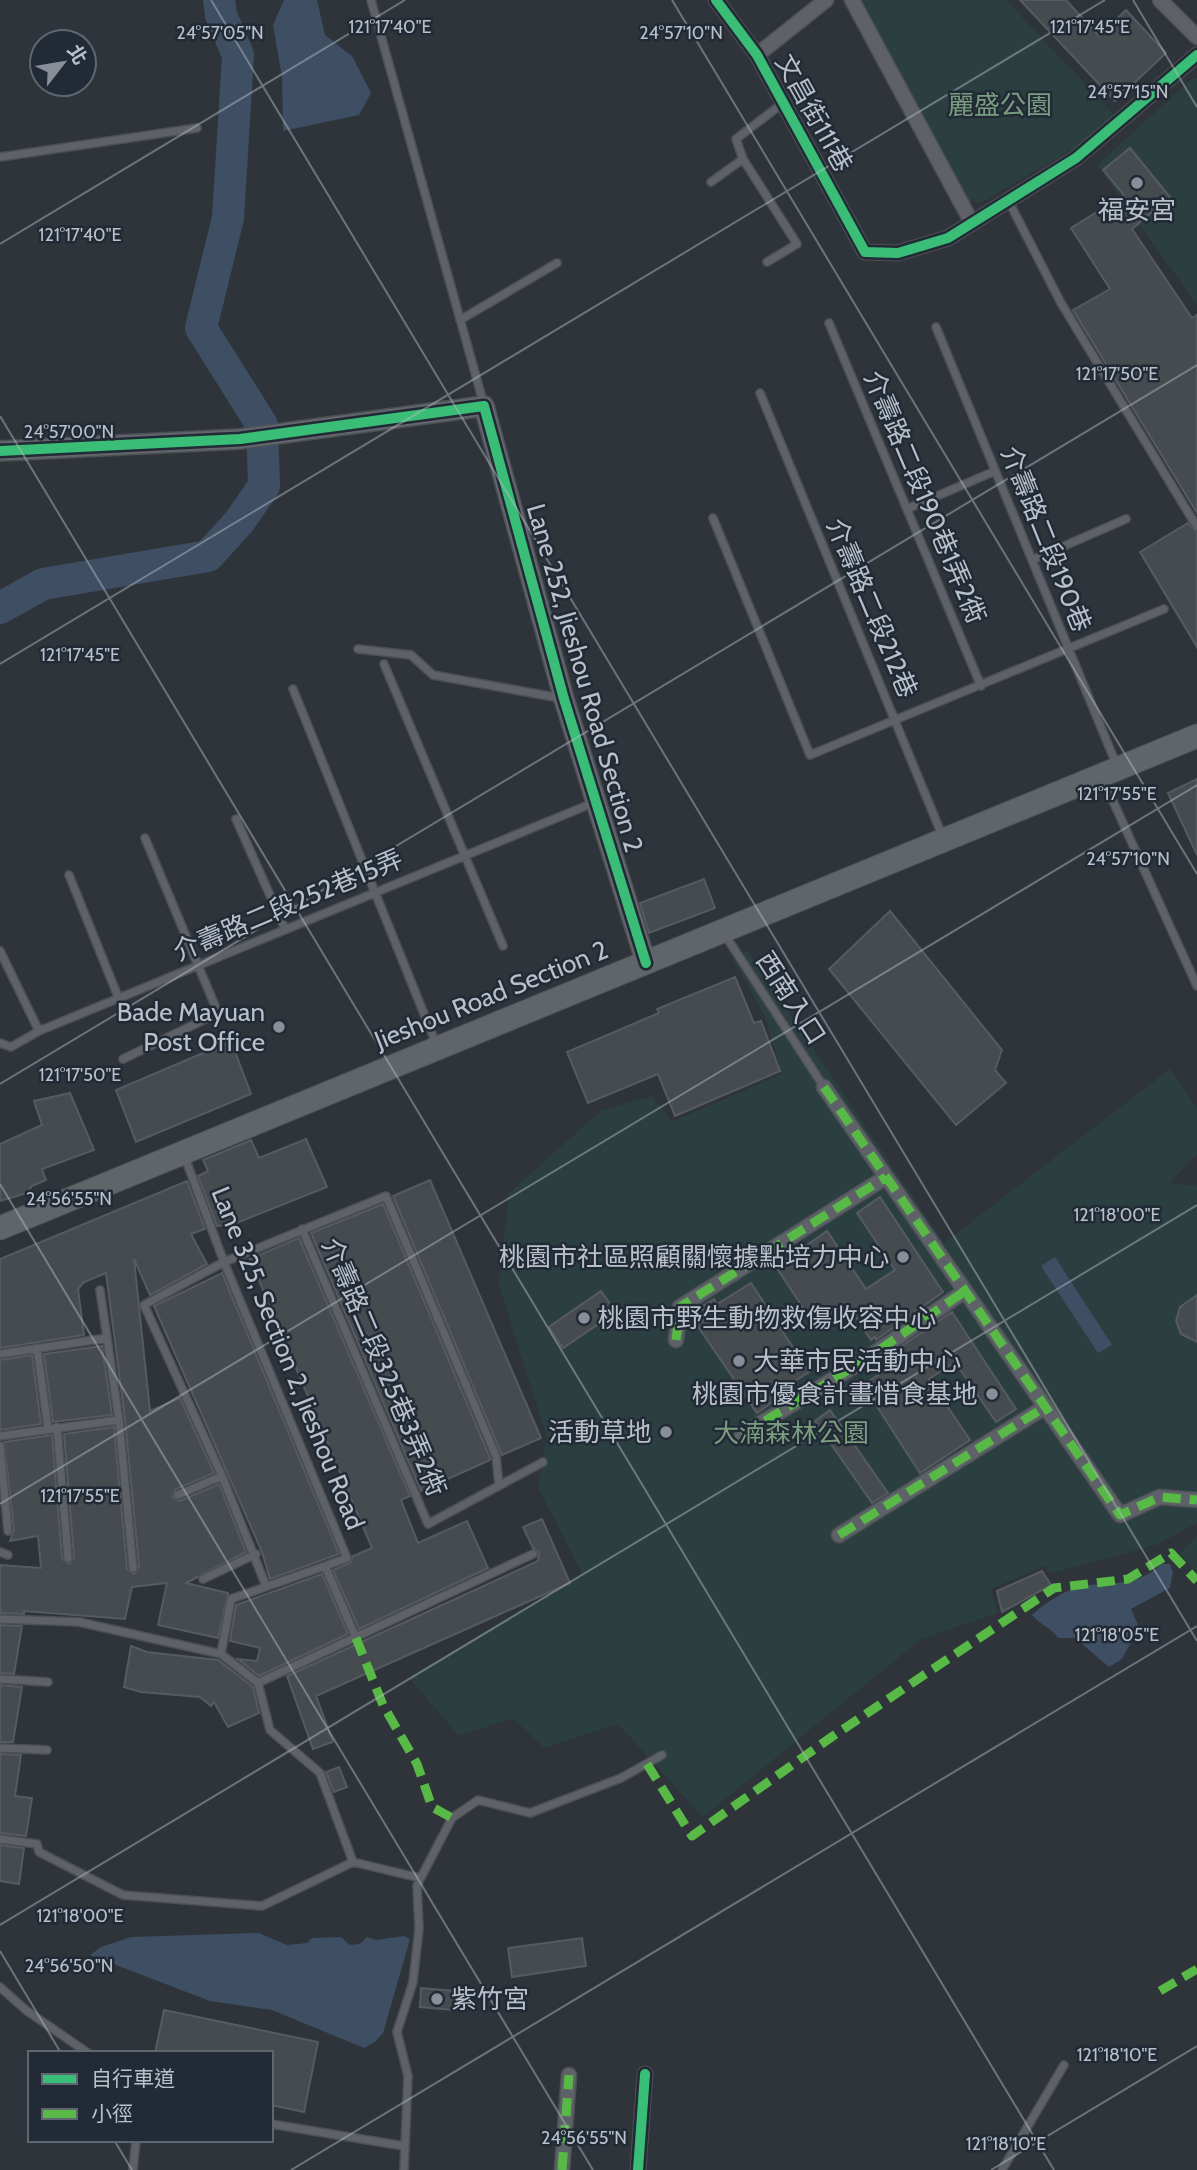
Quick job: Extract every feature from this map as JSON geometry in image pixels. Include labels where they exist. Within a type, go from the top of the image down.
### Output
[{"type":"main road","name":"Jieshou Road Section 2","points":[[0,1228],[1197,736]]},
{"type":"street","name":"文昌街111巷","points":[[716,0],[757,55],[865,252],[898,253],[948,238],[972,223]]},
{"type":"street","points":[[757,55],[826,0]]},
{"type":"street","points":[[852,0],[972,223],[1076,158],[1197,55]]},
{"type":"street","points":[[1160,0],[1197,37]]},
{"type":"street","points":[[0,451],[240,439],[484,405]]},
{"type":"street","name":"Lane 252, Jieshou Road Section 2","points":[[484,405],[564,699],[646,962]]},
{"type":"street","points":[[824,1087],[1120,1515],[1160,1497],[1197,1500]]},
{"type":"street","points":[[676,1340],[680,1307],[886,1177]]},
{"type":"street","points":[[742,1435],[863,1361],[965,1292]]},
{"type":"street","points":[[839,1535],[1045,1407]]},
{"type":"street","points":[[638,2170],[645,2074]]},
{"type":"street","points":[[562,2170],[569,2075]]},
{"type":"lane","points":[[371,0],[484,405]]},
{"type":"lane","points":[[767,262],[797,244],[743,159],[736,139],[783,103]]},
{"type":"lane","points":[[0,157],[197,128]]},
{"type":"lane","points":[[711,182],[743,159]]},
{"type":"lane","points":[[1008,200],[1061,303],[1197,527]]},
{"type":"lane","points":[[460,320],[557,263]]},
{"type":"lane","name":"介壽路二段190巷1弄2衖","points":[[829,323],[981,686]]},
{"type":"lane","name":"介壽路二段190巷","points":[[936,327],[1069,649],[1109,770],[1197,986]]},
{"type":"lane","name":"介壽路二段212巷","points":[[760,393],[944,840]]},
{"type":"lane","points":[[907,509],[995,471]]},
{"type":"lane","points":[[713,518],[810,755],[897,722],[1164,609]]},
{"type":"lane","points":[[1032,560],[1126,519]]},
{"type":"lane","points":[[358,649],[411,655],[433,675],[564,699]]},
{"type":"lane","points":[[384,664],[503,946]]},
{"type":"lane","points":[[293,689],[438,1049]]},
{"type":"lane","name":"介壽路二段252巷15弄","points":[[0,1043],[11,1047],[39,1031],[595,803]]},
{"type":"lane","points":[[236,819],[285,929]]},
{"type":"lane","points":[[123,1059],[218,1013],[145,838]]},
{"type":"lane","points":[[69,876],[118,999]]},
{"type":"lane","name":"西南入口","points":[[723,932],[824,1087]]},
{"type":"lane","points":[[0,951],[39,1031]]},
{"type":"lane","name":"Lane 325, Section 2, Jieshou Road","points":[[183,1151],[224,1262],[347,1558],[325,1566]]},
{"type":"lane","points":[[266,1586],[256,1554],[144,1305],[224,1262],[386,1196],[496,1455],[499,1485],[543,1462]]},
{"type":"lane","name":"介壽路二段325巷3弄2衖","points":[[302,1229],[428,1524],[499,1485]]},
{"type":"lane","points":[[100,1290],[119,1420],[133,1568]]},
{"type":"lane","points":[[0,1354],[107,1338]]},
{"type":"lane","points":[[37,1348],[48,1428]]},
{"type":"lane","points":[[0,1436],[119,1420]]},
{"type":"lane","points":[[57,1427],[68,1559]]},
{"type":"lane","points":[[0,1446],[8,1531]]},
{"type":"lane","points":[[178,1495],[222,1476]]},
{"type":"lane","points":[[258,1684],[533,1553]]},
{"type":"lane","points":[[203,1579],[256,1554]]},
{"type":"lane","points":[[221,1654],[231,1599],[325,1566],[356,1638]]},
{"type":"lane","points":[[0,1619],[79,1622],[221,1654],[258,1684],[270,1730],[320,1773],[353,1862]]},
{"type":"lane","points":[[0,1679],[48,1682]]},
{"type":"lane","points":[[0,1748],[47,1750]]},
{"type":"lane","points":[[404,2170],[408,2076],[397,2032],[413,1982],[419,1929],[417,1885],[452,1818],[478,1800],[530,1813],[621,1778],[662,1755]]},
{"type":"lane","points":[[0,1839],[37,1844],[39,1852],[123,1895],[262,1906],[353,1862],[420,1878]]},
{"type":"lane","points":[[0,1987],[27,2011],[85,2051]]},
{"type":"lane","points":[[1002,2170],[1064,2065]]},
{"type":"lane","points":[[273,2124],[404,2146]]},
{"type":"lane","points":[[133,2170],[136,2142]]},
{"type":"green space","name":"麗盛公園","points":[[858,0],[1006,0],[1116,117],[1095,136],[980,203],[965,199]]},
{"type":"green space","points":[[1197,78],[1197,305],[1097,165],[1192,79]]},
{"type":"green space","name":"大湳森林公園","points":[[748,951],[944,1243],[1170,1069],[1197,1108],[1197,1154],[1169,1183],[1197,1186],[1197,1523],[1156,1545],[1052,1573],[1044,1566],[991,1589],[998,1613],[921,1639],[703,1817],[618,1724],[544,1748],[513,1718],[459,1736],[409,1678],[582,1573],[538,1487],[547,1437],[499,1286],[509,1193],[602,1110],[652,1096],[672,1122],[782,1074],[765,1017],[733,959]]},
{"type":"green space","points":[[1197,1536],[1197,1573],[1180,1553]]},
{"type":"water","points":[[284,0],[317,0],[325,35],[352,56],[371,93],[359,115],[283,131],[282,77],[273,25]]},
{"type":"water","points":[[1055,1257],[1112,1345],[1098,1353],[1041,1266]]},
{"type":"water","points":[[1162,1564],[1170,1564],[1173,1572],[1170,1588],[1131,1609],[1139,1627],[1122,1659],[1109,1667],[1075,1638],[1058,1638],[1032,1615],[1054,1598],[1073,1589],[1131,1581]]},
{"type":"water","points":[[259,1933],[287,1945],[307,1943],[312,1938],[341,1937],[350,1945],[360,1944],[367,1937],[376,1940],[404,1936],[410,1939],[383,2033],[375,2042],[364,2048],[272,2010],[210,2001],[90,1955],[101,1947],[131,1937]]},
{"type":"building","points":[[1020,0],[1066,0],[1099,36],[1126,10],[1166,53],[1115,101]]},
{"type":"building","points":[[1130,148],[1170,197],[1132,229],[1192,318],[1197,315],[1197,513],[1073,310],[1110,289],[1071,228],[1124,195],[1103,170]]},
{"type":"building","points":[[1188,523],[1197,533],[1197,647],[1140,552]]},
{"type":"building","points":[[1197,779],[1197,855],[1168,793]]},
{"type":"building","points":[[704,879],[715,908],[649,933],[640,903]]},
{"type":"building","points":[[890,911],[1002,1050],[995,1070],[1006,1083],[956,1125],[829,969]]},
{"type":"building","points":[[735,977],[754,1023],[761,1021],[780,1071],[675,1116],[658,1074],[588,1103],[567,1052],[659,1013],[657,1009]]},
{"type":"building","points":[[231,1041],[251,1094],[136,1142],[116,1090]]},
{"type":"building","points":[[70,1093],[94,1150],[42,1169],[46,1180],[32,1186],[27,1193],[0,1201],[0,1144],[42,1125],[34,1101]]},
{"type":"building","points":[[306,1139],[327,1187],[234,1224],[217,1226],[198,1176],[208,1171],[203,1160],[251,1140],[259,1158]]},
{"type":"building","points":[[430,1180],[541,1438],[502,1455],[393,1196]]},
{"type":"building","points":[[187,1181],[205,1229],[191,1234],[207,1264],[150,1295],[134,1259],[150,1411],[180,1398],[214,1473],[176,1489],[172,1497],[180,1501],[219,1484],[246,1552],[186,1583],[228,1593],[218,1638],[158,1625],[167,1583],[132,1587],[125,1619],[24,1611],[24,1614],[0,1613],[0,1565],[41,1568],[38,1536],[10,1541],[14,1530],[4,1442],[52,1435],[62,1559],[69,1564],[74,1557],[64,1434],[114,1427],[127,1569],[134,1574],[139,1567],[125,1419],[106,1273],[84,1282],[78,1289],[84,1335],[0,1348],[0,1259]]},
{"type":"building","name":"桃園市社區照顧關懷據點培力中心","points":[[880,1197],[943,1292],[876,1340],[875,1337],[871,1340],[846,1303],[814,1324],[776,1267],[827,1231],[866,1289],[895,1270],[857,1213]]},
{"type":"building","points":[[383,1204],[490,1458],[421,1491],[311,1233]]},
{"type":"building","points":[[299,1238],[410,1496],[401,1500],[418,1543],[467,1521],[488,1568],[359,1629],[333,1570],[350,1563],[353,1556],[372,1548],[250,1259]]},
{"type":"building","points":[[222,1273],[339,1554],[270,1579],[262,1552],[154,1306]]},
{"type":"building","points":[[751,1283],[809,1372],[778,1392],[781,1396],[757,1413],[697,1325],[708,1317],[701,1307],[714,1299],[717,1304]]},
{"type":"building","name":"桃園市野生動物救傷收容中心","points":[[601,1291],[616,1312],[563,1348],[549,1327]]},
{"type":"building","points":[[1197,1295],[1197,1342],[1181,1334],[1176,1321],[1180,1307]]},
{"type":"building","name":"桃園市優食計畫惜食基地","points":[[952,1312],[1016,1409],[996,1422],[955,1362],[929,1379],[970,1440],[920,1473],[863,1385],[893,1365],[887,1356]]},
{"type":"building","points":[[102,1346],[112,1415],[53,1422],[44,1354]]},
{"type":"building","points":[[32,1355],[41,1424],[0,1430],[0,1360]]},
{"type":"building","points":[[830,1410],[888,1493],[872,1503],[815,1421]]},
{"type":"building","points":[[542,1519],[570,1583],[316,1696],[333,1742],[313,1749],[287,1676],[538,1561],[539,1552],[533,1548],[523,1527]]},
{"type":"building","points":[[1042,1571],[1051,1585],[1002,1612],[997,1591]]},
{"type":"building","points":[[322,1574],[348,1634],[259,1676],[238,1659],[257,1661],[260,1648],[230,1641],[236,1605]]},
{"type":"building","points":[[0,1625],[22,1626],[14,1674],[0,1673]]},
{"type":"building","points":[[131,1646],[147,1652],[218,1660],[253,1687],[259,1713],[228,1727],[214,1702],[211,1706],[200,1697],[141,1692],[124,1687]]},
{"type":"building","points":[[0,1685],[22,1687],[13,1742],[0,1742]]},
{"type":"building","points":[[0,1754],[21,1755],[15,1796],[32,1798],[26,1836],[0,1833]]},
{"type":"building","points":[[339,1767],[347,1787],[334,1792],[326,1772]]},
{"type":"building","points":[[0,1845],[24,1848],[19,1884],[0,1881]]},
{"type":"building","points":[[582,1938],[586,1966],[512,1977],[508,1948]]},
{"type":"building","name":"紫竹宮","points":[[421,1988],[455,1991],[454,2010],[420,2007]]},
{"type":"building","points":[[164,2010],[318,2042],[304,2112],[273,2105],[273,2051],[155,2051]]},
{"type":"waterway","points":[[0,608],[43,584],[208,556],[239,522],[264,486],[262,425],[201,328],[228,218],[238,55],[221,15],[219,0]]},
{"type":"marked path","points":[[824,1087],[1120,1515],[1160,1497],[1197,1500]]},
{"type":"marked path","points":[[676,1340],[680,1307],[886,1177]]},
{"type":"marked path","points":[[742,1435],[863,1361],[965,1291]]},
{"type":"marked path","points":[[839,1535],[1045,1407]]},
{"type":"marked path","points":[[647,1764],[692,1836],[833,1736],[1054,1588],[1128,1579],[1171,1553],[1197,1581]]},
{"type":"marked path","points":[[356,1638],[383,1705],[417,1764],[432,1807],[452,1818]]},
{"type":"marked path","points":[[1160,1991],[1197,1969]]},
{"type":"marked path","points":[[562,2170],[569,2075]]},
{"type":"cycle path","points":[[716,0],[757,55],[865,252],[898,253],[948,238],[1076,158],[1197,55]]},
{"type":"cycle path","points":[[0,451],[240,439],[484,406],[564,699],[646,963]]},
{"type":"cycle path","points":[[638,2170],[645,2074]]},
{"type":"place","name":"福安宮","points":[[1137,183]]},
{"type":"place","name":"Bade Mayuan Post Office","points":[[279,1027]]},
{"type":"place","name":"桃園市社區照顧關懷據點培力中心","points":[[903,1257]]},
{"type":"place","name":"桃園市野生動物救傷收容中心","points":[[584,1318]]},
{"type":"place","name":"大華市民活動中心","points":[[739,1361]]},
{"type":"place","name":"桃園市優食計畫惜食基地","points":[[992,1394]]},
{"type":"place","name":"活動草地","points":[[666,1432]]},
{"type":"place","name":"紫竹宮","points":[[437,1999]]}]
